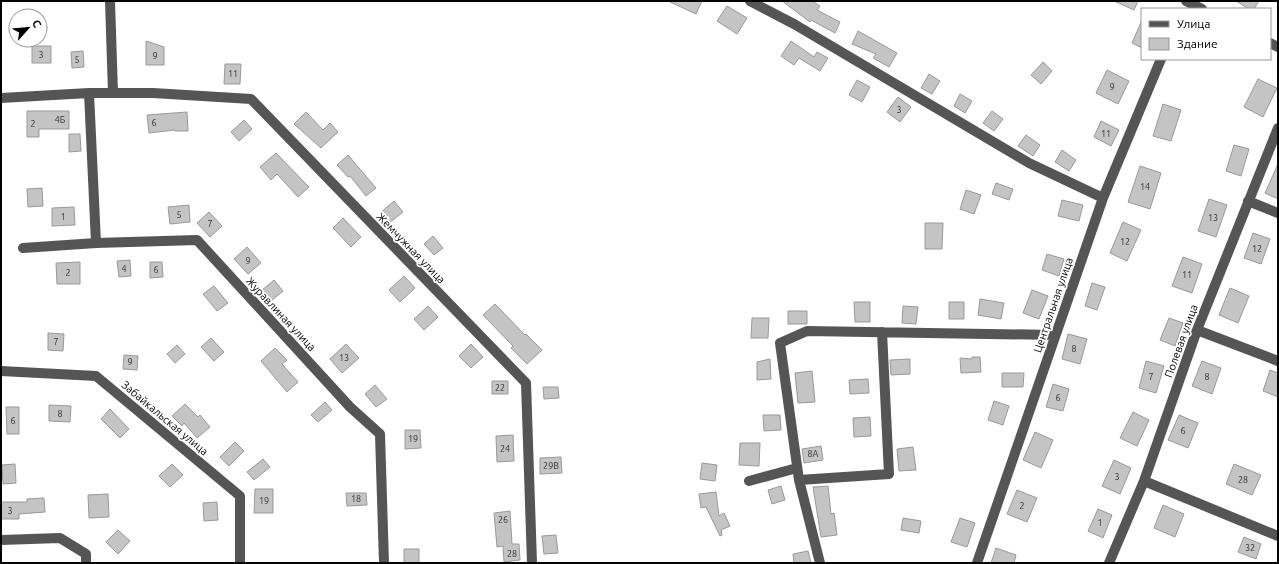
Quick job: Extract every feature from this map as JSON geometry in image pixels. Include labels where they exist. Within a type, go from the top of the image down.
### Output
[{"type":"street","points":[[110,1],[112,94]]},
{"type":"street","points":[[750,1],[794,24],[1029,163],[1103,198]]},
{"type":"street","points":[[1186,1],[1200,8]]},
{"type":"street","name":"Центральная улица","points":[[977,563],[1103,198],[1161,60]]},
{"type":"street","points":[[89,93],[96,242]]},
{"type":"street","name":"Жемчужная улица","points":[[1,98],[89,93],[153,93],[250,99],[526,383],[532,563]]},
{"type":"street","name":"Полевая улица","points":[[1109,563],[1144,481],[1197,330],[1278,128]]},
{"type":"street","points":[[1248,201],[1278,213]]},
{"type":"street","name":"Журавлиная улица","points":[[23,248],[96,242],[196,240],[350,407],[380,434],[384,563]]},
{"type":"street","points":[[1197,330],[1278,361]]},
{"type":"street","points":[[820,563],[799,480],[780,343],[807,331],[1055,335]]},
{"type":"street","points":[[799,480],[889,474],[882,332]]},
{"type":"street","name":"Забайкальская улица","points":[[1,371],[96,376],[240,496],[240,563]]},
{"type":"street","points":[[749,481],[797,468]]},
{"type":"street","points":[[1144,481],[1278,536]]},
{"type":"street","points":[[1,540],[60,538],[86,554],[86,563]]},
{"type":"building","points":[[668,1],[702,1],[696,14]]},
{"type":"building","points":[[782,1],[812,1],[820,6],[817,10],[840,22],[835,33],[811,20],[810,22]]},
{"type":"building","points":[[1114,1],[1138,1],[1134,10]]},
{"type":"building","points":[[1236,1],[1259,1],[1255,8],[1247,8]]},
{"type":"building","points":[[727,6],[747,18],[737,34],[717,21]]},
{"type":"building","points":[[1141,22],[1141,48],[1132,43]]},
{"type":"building","points":[[858,31],[897,53],[889,67],[873,58],[876,54],[852,44]]},
{"type":"building","points":[[146,41],[164,47],[164,65],[146,65]]},
{"type":"building","points":[[791,41],[814,57],[817,52],[828,58],[820,71],[799,58],[794,65],[781,56]]},
{"type":"building","points":[[48,46],[51,46],[51,63],[32,63],[32,48],[48,48]]},
{"type":"building","points":[[83,51],[84,67],[72,68],[71,52]]},
{"type":"building","points":[[1043,62],[1052,71],[1041,84],[1031,75]]},
{"type":"building","points":[[225,64],[241,64],[240,84],[224,84]]},
{"type":"building","points":[[1107,70],[1129,81],[1118,104],[1096,93]]},
{"type":"building","points":[[929,74],[940,81],[932,94],[921,88]]},
{"type":"building","points":[[1258,79],[1277,88],[1263,117],[1244,107]]},
{"type":"building","points":[[857,80],[870,87],[862,102],[849,95]]},
{"type":"building","points":[[960,94],[972,101],[965,113],[954,106]]},
{"type":"building","points":[[898,97],[911,107],[900,122],[887,112]]},
{"type":"building","points":[[1163,104],[1181,110],[1171,141],[1153,136]]},
{"type":"building","points":[[27,111],[69,111],[69,129],[39,129],[39,137],[27,137]]},
{"type":"building","points":[[992,111],[1003,119],[994,131],[983,123]]},
{"type":"building","points":[[187,112],[188,131],[175,130],[149,133],[147,115]]},
{"type":"building","points":[[306,112],[323,130],[330,123],[338,132],[321,148],[294,124]]},
{"type":"building","points":[[244,120],[252,129],[239,141],[231,132]]},
{"type":"building","points":[[1101,121],[1119,130],[1111,146],[1094,137]]},
{"type":"building","points":[[69,134],[80,134],[81,151],[69,152]]},
{"type":"building","points":[[1026,135],[1040,145],[1033,156],[1018,146]]},
{"type":"building","points":[[1234,145],[1249,149],[1241,176],[1226,171]]},
{"type":"building","points":[[1062,150],[1076,160],[1069,171],[1055,162]]},
{"type":"building","points":[[276,153],[309,187],[298,197],[277,174],[271,180],[260,167]]},
{"type":"building","points":[[348,155],[376,188],[366,196],[350,176],[348,177],[337,165]]},
{"type":"building","points":[[1278,164],[1278,199],[1265,193]]},
{"type":"building","points":[[1140,166],[1161,173],[1150,209],[1128,202]]},
{"type":"building","points":[[996,183],[1013,189],[1009,200],[992,194]]},
{"type":"building","points":[[42,188],[43,206],[28,207],[27,189]]},
{"type":"building","points":[[966,190],[981,195],[974,214],[960,209]]},
{"type":"building","points":[[1209,199],[1227,205],[1216,237],[1198,231]]},
{"type":"building","points":[[1062,200],[1083,205],[1079,221],[1058,216]]},
{"type":"building","points":[[394,201],[403,212],[389,223],[380,213]]},
{"type":"building","points":[[189,205],[190,222],[170,224],[168,207]]},
{"type":"building","points":[[74,207],[75,225],[52,226],[52,208]]},
{"type":"building","points":[[209,212],[222,226],[210,237],[197,223]]},
{"type":"building","points":[[343,218],[361,237],[351,247],[333,228]]},
{"type":"building","points":[[1123,222],[1141,230],[1127,261],[1110,253]]},
{"type":"building","points":[[925,223],[943,223],[942,249],[925,249]]},
{"type":"building","points":[[1253,233],[1270,239],[1261,264],[1244,258]]},
{"type":"building","points":[[433,236],[443,248],[434,255],[424,244]]},
{"type":"building","points":[[247,247],[261,263],[248,274],[234,259]]},
{"type":"building","points":[[1047,254],[1064,259],[1059,276],[1042,270]]},
{"type":"building","points":[[1183,257],[1202,264],[1192,293],[1172,286]]},
{"type":"building","points":[[130,260],[131,276],[119,277],[117,261]]},
{"type":"building","points":[[80,262],[80,284],[57,284],[56,263]]},
{"type":"building","points":[[150,262],[162,262],[163,277],[150,278]]},
{"type":"building","points":[[404,276],[415,288],[400,302],[389,290]]},
{"type":"building","points":[[274,280],[283,291],[271,301],[262,290]]},
{"type":"building","points":[[1092,283],[1105,287],[1097,310],[1085,306]]},
{"type":"building","points":[[214,286],[228,303],[217,311],[203,294]]},
{"type":"building","points":[[1230,288],[1249,296],[1238,323],[1219,315]]},
{"type":"building","points":[[1032,290],[1048,296],[1039,319],[1023,313]]},
{"type":"building","points":[[980,299],[1004,303],[1001,319],[978,315]]},
{"type":"building","points":[[854,302],[870,302],[870,322],[855,322]]},
{"type":"building","points":[[949,302],[964,302],[964,319],[949,319]]},
{"type":"building","points":[[495,304],[542,350],[527,364],[511,348],[513,346],[483,315]]},
{"type":"building","points":[[428,306],[438,317],[424,330],[414,319]]},
{"type":"building","points":[[903,306],[918,307],[916,324],[902,323]]},
{"type":"building","points":[[788,311],[807,311],[807,324],[788,324]]},
{"type":"building","points":[[752,318],[769,318],[768,338],[751,338]]},
{"type":"building","points":[[1169,318],[1183,323],[1175,346],[1160,340]]},
{"type":"building","points":[[48,333],[64,334],[63,351],[48,350]]},
{"type":"building","points":[[1068,334],[1087,339],[1080,364],[1062,359]]},
{"type":"building","points":[[211,338],[224,352],[214,361],[201,347]]},
{"type":"building","points":[[346,344],[359,358],[342,373],[330,359]]},
{"type":"building","points":[[471,344],[483,357],[471,368],[459,356]]},
{"type":"building","points":[[177,345],[185,354],[175,363],[167,354]]},
{"type":"building","points":[[275,348],[287,360],[282,364],[298,382],[287,392],[261,361]]},
{"type":"building","points":[[124,355],[138,356],[137,370],[123,369]]},
{"type":"building","points":[[972,357],[980,357],[981,372],[961,373],[960,358],[972,359]]},
{"type":"building","points":[[770,359],[771,379],[757,380],[757,362]]},
{"type":"building","points":[[910,359],[910,374],[891,375],[890,360]]},
{"type":"building","points":[[1146,361],[1164,366],[1156,393],[1139,388]]},
{"type":"building","points":[[1202,361],[1221,368],[1212,394],[1192,386]]},
{"type":"building","points":[[1270,370],[1278,373],[1278,397],[1263,391]]},
{"type":"building","points":[[812,371],[815,402],[798,403],[795,373]]},
{"type":"building","points":[[1002,373],[1024,373],[1023,387],[1002,387]]},
{"type":"building","points":[[868,379],[869,393],[850,394],[849,380]]},
{"type":"building","points":[[492,381],[508,381],[508,394],[492,394]]},
{"type":"building","points":[[1053,384],[1069,389],[1063,411],[1046,407]]},
{"type":"building","points":[[375,385],[387,399],[376,407],[365,394]]},
{"type":"building","points":[[543,387],[558,387],[559,398],[544,399]]},
{"type":"building","points":[[994,401],[1009,406],[1003,425],[988,420]]},
{"type":"building","points":[[325,402],[332,410],[318,422],[311,415]]},
{"type":"building","points":[[185,404],[198,417],[200,415],[210,427],[197,438],[184,423],[182,426],[172,416]]},
{"type":"building","points":[[49,405],[71,406],[70,422],[49,421]]},
{"type":"building","points":[[6,407],[19,407],[19,434],[7,434]]},
{"type":"building","points":[[110,409],[129,429],[120,438],[101,419]]},
{"type":"building","points":[[1133,412],[1149,420],[1137,446],[1120,438]]},
{"type":"building","points":[[763,415],[780,415],[781,430],[764,431]]},
{"type":"building","points":[[1179,415],[1198,423],[1188,448],[1168,440]]},
{"type":"building","points":[[870,417],[871,436],[854,437],[853,418]]},
{"type":"building","points":[[405,430],[420,430],[421,448],[405,449]]},
{"type":"building","points":[[1035,432],[1053,440],[1041,468],[1023,460]]},
{"type":"building","points":[[513,435],[514,461],[497,462],[496,436]]},
{"type":"building","points":[[235,442],[244,451],[229,466],[220,457]]},
{"type":"building","points":[[740,443],[760,443],[759,466],[739,465]]},
{"type":"building","points":[[821,446],[823,460],[804,463],[802,449]]},
{"type":"building","points":[[913,447],[916,470],[899,471],[897,449]]},
{"type":"building","points":[[561,457],[562,473],[540,474],[540,458]]},
{"type":"building","points":[[263,459],[270,467],[254,480],[247,472]]},
{"type":"building","points":[[1114,460],[1131,468],[1120,494],[1102,486]]},
{"type":"building","points":[[702,463],[717,465],[715,481],[700,479]]},
{"type":"building","points":[[15,464],[16,483],[3,484],[2,465]]},
{"type":"building","points":[[172,464],[183,475],[170,487],[159,476]]},
{"type":"building","points":[[1234,464],[1261,475],[1252,495],[1226,484]]},
{"type":"building","points":[[781,486],[785,500],[772,504],[768,490]]},
{"type":"building","points":[[828,486],[831,514],[834,513],[837,535],[821,537],[813,487]]},
{"type":"building","points":[[255,489],[273,489],[273,513],[254,513]]},
{"type":"building","points":[[1017,490],[1037,498],[1027,522],[1007,514]]},
{"type":"building","points":[[716,492],[719,516],[724,513],[730,526],[721,530],[722,535],[720,536],[706,507],[701,508],[699,494]]},
{"type":"building","points":[[346,493],[366,493],[367,505],[347,506]]},
{"type":"building","points":[[108,494],[109,517],[89,518],[88,495]]},
{"type":"building","points":[[44,498],[45,512],[19,514],[19,519],[1,519],[1,502],[27,502],[27,499]]},
{"type":"building","points":[[217,502],[218,520],[204,521],[203,503]]},
{"type":"building","points":[[1163,505],[1184,514],[1175,537],[1154,528]]},
{"type":"building","points":[[1098,509],[1112,515],[1103,538],[1088,531]]},
{"type":"building","points":[[510,511],[512,544],[519,544],[520,560],[504,562],[503,546],[497,547],[494,513]]},
{"type":"building","points":[[903,518],[921,521],[919,533],[901,530]]},
{"type":"building","points":[[960,518],[975,523],[967,547],[951,542]]},
{"type":"building","points":[[118,530],[130,541],[118,554],[106,542]]},
{"type":"building","points":[[556,535],[558,553],[544,554],[542,536]]},
{"type":"building","points":[[1244,537],[1261,544],[1256,559],[1238,552]]},
{"type":"building","points":[[996,548],[1016,555],[1014,563],[991,563]]},
{"type":"building","points":[[404,549],[419,549],[419,563],[404,563]]},
{"type":"building","points":[[808,551],[811,563],[794,563],[793,554]]}]
